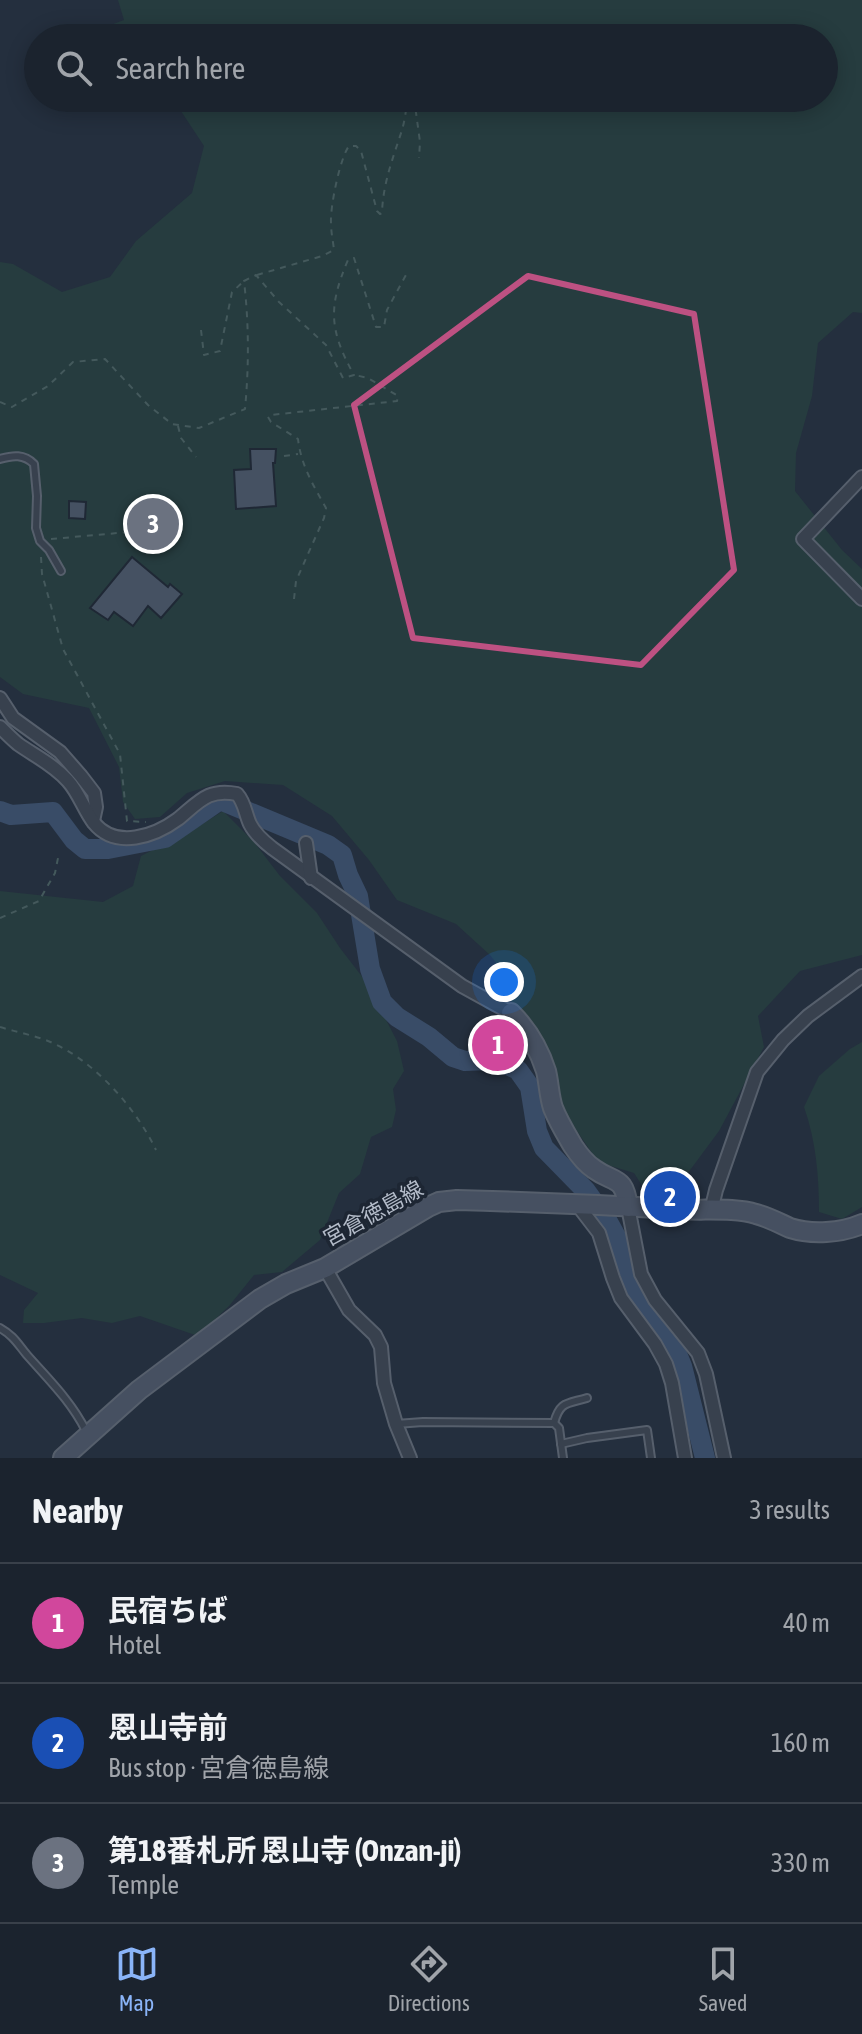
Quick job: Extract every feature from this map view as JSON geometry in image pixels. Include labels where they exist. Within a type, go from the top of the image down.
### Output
[{"type":"main road","points":[[511,1013],[526,1028],[535,1046],[564,1131],[581,1157],[593,1168],[619,1181],[627,1197],[620,1206]]},
{"type":"main road","name":"宮倉徳島線","points":[[63,1458],[139,1390],[260,1299],[325,1268],[439,1202],[457,1200],[736,1210],[758,1214],[793,1229],[822,1233],[862,1224]]},
{"type":"street","points":[[862,477],[803,539],[862,599]]},
{"type":"street","points":[[0,698],[13,718],[60,752],[94,793],[96,807],[93,821]]},
{"type":"street","points":[[0,727],[68,781],[93,821],[104,832],[122,837],[141,837],[162,830],[204,797],[222,791],[237,794],[257,835],[311,878],[462,986],[511,1013]]},
{"type":"street","points":[[306,843],[311,878]]},
{"type":"street","points":[[711,1211],[757,1072],[808,1016],[862,976]]},
{"type":"street","points":[[580,1204],[599,1233],[621,1298],[666,1364],[685,1458]]},
{"type":"street","points":[[620,1206],[641,1274],[655,1300],[698,1353],[706,1374],[724,1458]]},
{"type":"street","points":[[325,1268],[349,1310],[375,1335],[381,1347],[384,1383],[410,1458]]},
{"type":"lane","points":[[0,459],[27,457],[34,464],[36,528],[40,541],[61,571]]},
{"type":"lane","points":[[0,1328],[12,1335],[67,1398],[88,1435]]},
{"type":"lane","points":[[554,1423],[561,1406],[587,1398]]},
{"type":"lane","points":[[396,1424],[554,1423],[559,1428],[563,1458]]},
{"type":"lane","points":[[561,1444],[647,1430],[651,1458]]},
{"type":"path","points":[[201,330],[204,355],[220,351],[232,292],[244,281],[334,250],[331,216],[340,166],[349,146],[356,146],[361,151],[377,211],[382,213],[384,187],[406,112]]},
{"type":"path","points":[[416,112],[419,158]]},
{"type":"path","points":[[354,375],[343,354],[335,327],[333,305],[348,260],[354,258],[376,327],[384,327],[387,310],[407,273]]},
{"type":"path","points":[[256,275],[279,302],[326,345],[343,378],[354,375],[368,378],[398,396],[397,401],[268,417],[298,439],[309,478],[326,508],[296,581],[294,599]]},
{"type":"path","points":[[0,402],[12,407],[48,386],[73,362],[105,359],[148,405],[172,424],[199,428],[245,409],[249,374],[244,281]]},
{"type":"path","points":[[178,425],[181,438],[196,457]]},
{"type":"path","points":[[284,456],[300,454]]},
{"type":"path","points":[[129,532],[40,541],[42,574],[63,649],[120,754],[127,821],[152,821]]},
{"type":"path","points":[[0,918],[39,901],[55,873],[58,858]]},
{"type":"path","points":[[0,1027],[49,1042],[78,1058],[125,1102],[146,1130],[156,1150]]},
{"type":"highlighted area","points":[[528,276],[694,314],[734,570],[641,665],[413,638],[354,405]]},
{"type":"green space","points":[[118,0],[862,0],[862,313],[853,312],[818,343],[812,396],[796,453],[795,491],[842,550],[862,569],[862,955],[800,971],[758,1016],[764,1047],[719,1131],[682,1181],[643,1187],[634,1173],[598,1162],[564,1112],[545,1045],[511,1001],[514,986],[490,955],[456,924],[397,900],[332,816],[283,785],[225,781],[187,793],[160,817],[135,819],[123,802],[119,767],[89,708],[23,694],[0,677],[0,262],[13,264],[62,292],[110,277],[136,241],[192,193],[204,146],[182,112],[838,112],[838,24],[113,24],[124,20]]},
{"type":"green space","points":[[223,811],[317,913],[367,983],[397,1041],[404,1071],[393,1089],[396,1110],[392,1127],[371,1137],[360,1174],[339,1193],[320,1240],[282,1272],[254,1275],[229,1306],[198,1336],[140,1316],[112,1323],[82,1318],[23,1323],[24,1310],[38,1293],[0,1275],[0,891],[103,902],[133,886],[141,856]]},
{"type":"green space","points":[[862,1042],[862,1207],[842,1219],[819,1212],[816,1159],[804,1107],[819,1076]]},
{"type":"building","points":[[250,449],[276,449],[273,463],[276,506],[236,509],[234,470],[251,469]]},
{"type":"building","points":[[69,501],[86,502],[85,519],[69,518]]},
{"type":"building","points":[[157,514],[160,534],[137,539],[139,517]]},
{"type":"building","points":[[132,557],[168,587],[170,584],[182,594],[161,618],[148,606],[133,626],[114,612],[108,620],[90,608]]},
{"type":"building","points":[[487,1031],[516,1040],[510,1059],[481,1050]]},
{"type":"waterway","points":[[0,811],[11,815],[53,812],[74,840],[85,849],[108,849],[165,838],[220,800],[328,845],[342,855],[358,896],[370,969],[382,1002],[397,1017],[453,1057],[465,1061],[491,1060],[518,1070],[530,1087],[537,1131],[544,1148],[586,1191],[607,1220],[618,1240],[633,1294],[673,1344],[682,1366],[705,1458]]},
{"type":"place","name":"第18番札所 恩山寺 (Onzan-ji)","points":[[153,524]]},
{"type":"place","name":"民宿ちば","points":[[498,1045]]},
{"type":"place","name":"恩山寺前","points":[[670,1197]]}]
